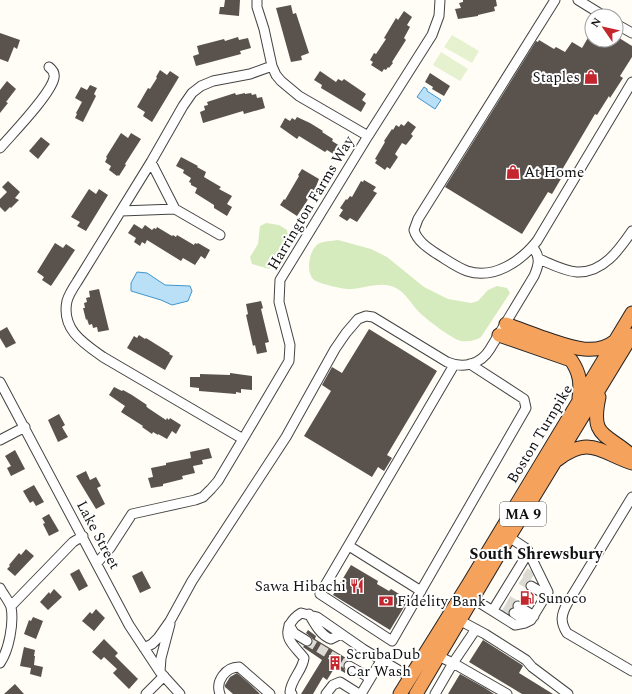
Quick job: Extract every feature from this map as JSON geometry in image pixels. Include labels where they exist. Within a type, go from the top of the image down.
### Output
[{"type":"highway","name":"Boston Turnpike","points":[[400,694],[468,585],[632,312]]},
{"type":"highway","points":[[502,330],[577,349],[599,349],[614,341]]},
{"type":"highway","points":[[502,330],[571,360],[580,376],[581,387],[579,400]]},
{"type":"highway","name":"Boston Turnpike","points":[[416,694],[472,598],[632,335]]},
{"type":"highway","points":[[602,386],[596,413],[597,426],[601,433],[632,456]]},
{"type":"highway","points":[[554,462],[566,453],[580,447],[589,446],[604,450],[632,463]]},
{"type":"street","name":"Harrington Farms Way","points":[[257,0],[257,8],[264,29],[272,66],[281,81],[299,96],[368,136]]},
{"type":"street","name":"Harrington Farms Way","points":[[97,563],[110,548],[132,514],[195,500],[206,494],[220,477],[289,361],[290,344],[279,302],[280,280],[432,35],[439,16],[440,0]]},
{"type":"street","points":[[555,0],[420,216],[414,230],[418,239],[431,250],[458,266],[472,272],[488,272],[501,269],[522,256],[532,247],[632,82]]},
{"type":"street","points":[[578,0],[591,8]]},
{"type":"street","points":[[243,439],[103,357],[85,344],[70,328],[66,312],[70,295],[77,282],[194,90],[213,81],[250,74],[272,66]]},
{"type":"street","points":[[0,148],[47,92],[54,78],[53,70],[49,67]]},
{"type":"street","points":[[151,162],[175,209]]},
{"type":"street","points":[[121,211],[175,209],[220,235]]},
{"type":"street","points":[[539,259],[559,268],[576,272],[586,271],[598,267],[614,256],[632,231]]},
{"type":"street","points":[[144,648],[152,644],[170,621],[192,581],[286,437],[335,349],[356,321],[363,317],[373,317],[443,360],[454,364],[470,364],[478,362],[485,356],[502,330],[534,276],[538,267],[539,259],[537,252],[532,247]]},
{"type":"street","points":[[454,364],[320,594],[392,642],[526,408],[524,399],[470,364]]},
{"type":"street","name":"Lake Street","points":[[0,382],[129,625],[162,674],[180,694]]},
{"type":"street","points":[[0,440],[25,427]]},
{"type":"street","points":[[632,497],[563,612],[561,618],[567,633],[632,671]]},
{"type":"street","points":[[10,606],[73,542],[83,536]]},
{"type":"street","points":[[472,598],[501,603],[515,624],[530,619],[546,596],[548,592],[537,583],[527,549],[509,537]]},
{"type":"street","points":[[349,546],[421,591]]},
{"type":"street","points":[[501,603],[520,574],[528,553]]},
{"type":"street","points":[[0,588],[10,606],[12,622],[7,650],[0,663]]},
{"type":"street","points":[[516,610],[530,619]]},
{"type":"street","points":[[292,694],[290,692],[291,687],[304,664],[304,658],[289,641],[288,628],[301,613],[317,617],[341,634],[410,677]]},
{"type":"street","points":[[459,620],[526,660],[532,667],[568,694]]},
{"type":"street","points":[[146,694],[162,674],[161,658],[170,621]]},
{"type":"street","points":[[290,625],[294,633],[307,640]]},
{"type":"street","points":[[435,694],[453,663],[476,629]]},
{"type":"street","points":[[448,639],[463,648]]},
{"type":"street","points":[[438,656],[507,694]]},
{"type":"street","points":[[326,694],[333,685],[340,682],[360,694],[382,659]]},
{"type":"street","points":[[349,666],[370,678]]},
{"type":"street","points":[[220,694],[217,686],[218,682],[230,669],[239,667],[270,694]]},
{"type":"green space","points":[[452,35],[479,51],[472,63],[444,47]]},
{"type":"green space","points":[[441,52],[468,69],[460,81],[433,65]]},
{"type":"green space","points":[[266,223],[279,225],[287,230],[289,243],[284,255],[269,269],[252,264],[250,257],[258,244],[260,226]]},
{"type":"green space","points":[[338,240],[371,249],[387,257],[424,287],[448,299],[471,303],[478,301],[488,290],[497,286],[507,288],[510,293],[481,337],[471,341],[461,341],[446,333],[427,319],[403,293],[396,288],[378,285],[345,289],[322,284],[316,281],[310,274],[309,269],[312,252],[318,244],[322,242]]},
{"type":"water","points":[[424,87],[427,91],[441,100],[435,109],[417,97]]},
{"type":"water","points":[[137,272],[147,273],[165,285],[190,286],[192,291],[188,301],[172,305],[131,291],[131,283]]},
{"type":"building","points":[[225,0],[240,0],[239,16],[219,14],[220,7],[224,7]]},
{"type":"building","points":[[463,0],[496,0],[497,6],[494,7],[495,11],[478,16],[458,19],[455,9],[461,8],[459,3],[463,2]]},
{"type":"building","points":[[291,5],[293,14],[296,13],[309,53],[301,56],[302,60],[291,62],[276,8]]},
{"type":"building","points":[[404,11],[412,17],[407,25],[410,27],[404,38],[406,40],[392,62],[393,63],[389,68],[388,67],[386,70],[384,69],[382,72],[371,65],[373,62],[370,60],[386,39],[384,38],[396,18],[398,20]]},
{"type":"building","points":[[0,33],[20,40],[17,49],[14,47],[8,62],[0,59]]},
{"type":"building","points":[[238,37],[239,40],[248,38],[251,48],[240,51],[241,54],[196,66],[193,56],[199,54],[197,46]]},
{"type":"building","points":[[539,40],[554,49],[556,47],[565,52],[572,42],[582,48],[584,45],[584,48],[624,48],[624,41],[632,46],[632,57],[620,76],[623,78],[597,115],[595,114],[559,175],[562,177],[552,194],[548,192],[522,234],[445,187],[536,41],[538,42]]},
{"type":"building","points":[[160,70],[167,75],[170,71],[179,77],[152,122],[143,116],[145,112],[137,107],[148,88],[150,89],[157,78],[156,77]]},
{"type":"building","points":[[320,71],[336,82],[338,79],[342,81],[344,79],[366,94],[362,100],[366,103],[361,112],[321,88],[322,85],[314,80]]},
{"type":"building","points":[[430,73],[450,86],[444,96],[432,89],[433,87],[425,82]]},
{"type":"building","points":[[7,81],[16,89],[0,113],[0,90]]},
{"type":"building","points":[[90,85],[97,88],[94,94],[96,96],[83,122],[75,118],[82,102],[75,98],[81,87],[87,90]]},
{"type":"building","points":[[235,93],[236,95],[251,93],[252,95],[256,94],[257,98],[262,97],[265,108],[244,114],[243,111],[203,123],[200,112],[205,110],[204,106],[208,105],[207,102]]},
{"type":"building","points":[[297,117],[323,131],[322,132],[333,139],[332,141],[340,146],[335,155],[327,150],[325,152],[299,136],[297,139],[280,127],[285,118],[290,121],[292,118],[295,120]]},
{"type":"building","points":[[408,121],[416,127],[411,134],[413,136],[406,145],[402,143],[395,154],[398,157],[390,169],[387,167],[385,170],[375,163],[377,160],[375,159],[392,129],[393,130],[396,125],[399,127],[401,124],[404,126]]},
{"type":"building","points":[[121,133],[128,138],[131,133],[141,139],[119,176],[117,176],[109,170],[111,166],[105,162],[106,157]]},
{"type":"building","points":[[41,137],[50,144],[38,159],[29,151]]},
{"type":"building","points":[[181,157],[206,172],[204,177],[221,187],[219,189],[232,196],[227,204],[232,207],[227,216],[214,208],[214,205],[195,193],[197,188],[189,182],[191,178],[183,173],[184,170],[176,166]]},
{"type":"building","points":[[302,169],[319,179],[315,189],[297,216],[280,205],[284,199],[285,200]]},
{"type":"building","points":[[364,180],[376,187],[373,191],[377,193],[357,222],[350,218],[347,221],[339,216],[343,210],[340,208],[346,199],[347,200],[350,196],[352,197],[361,181],[363,182]]},
{"type":"building","points":[[8,181],[20,192],[15,198],[19,200],[5,212],[0,207],[0,199],[7,192],[2,187]]},
{"type":"building","points":[[89,189],[96,194],[99,189],[108,195],[86,231],[77,226],[80,222],[71,217]]},
{"type":"building","points":[[134,224],[142,229],[145,225],[152,230],[154,228],[156,229],[157,227],[172,236],[173,235],[176,237],[177,235],[194,245],[195,243],[198,243],[210,250],[205,259],[201,256],[195,265],[183,258],[181,261],[147,240],[145,244],[142,242],[140,246],[134,242],[136,238],[128,233]]},
{"type":"building","points":[[55,243],[63,248],[66,244],[75,250],[51,286],[42,280],[44,277],[37,272]]},
{"type":"building","points":[[99,289],[109,330],[98,332],[97,327],[93,328],[92,324],[89,325],[83,308],[85,308],[84,303],[87,302],[86,298],[90,297],[89,291]]},
{"type":"building","points":[[261,301],[263,308],[261,309],[269,342],[265,343],[267,352],[257,354],[255,345],[253,346],[246,315],[248,314],[246,304]]},
{"type":"building","points":[[7,327],[16,343],[6,348],[0,338],[0,331]]},
{"type":"building","points":[[369,329],[437,371],[387,455],[392,458],[384,471],[378,467],[372,477],[304,436],[331,391],[322,385],[332,367],[342,373]]},
{"type":"building","points":[[139,335],[173,356],[165,370],[127,348],[134,336],[137,338]]},
{"type":"building","points":[[230,373],[252,376],[252,390],[241,389],[241,393],[236,392],[236,394],[199,391],[199,388],[190,387],[190,377],[200,377],[200,374],[230,375]]},
{"type":"building","points":[[114,387],[132,395],[166,420],[167,418],[169,420],[170,418],[181,425],[176,434],[172,431],[167,439],[153,432],[152,434],[142,427],[143,426],[121,412],[125,406],[109,395]]},
{"type":"building","points":[[59,414],[65,425],[62,427],[68,437],[58,442],[48,420]]},
{"type":"building","points":[[209,448],[212,458],[202,460],[203,464],[193,466],[195,473],[182,476],[183,479],[163,484],[163,486],[151,488],[148,478],[153,477],[151,468],[166,465],[166,463],[191,458],[190,452]]},
{"type":"building","points":[[15,450],[25,469],[11,476],[7,468],[11,466],[5,456]]},
{"type":"building","points":[[86,471],[90,480],[96,477],[101,486],[97,488],[105,504],[96,509],[76,476]]},
{"type":"building","points":[[34,485],[44,502],[36,506],[33,501],[30,503],[23,491]]},
{"type":"building","points":[[49,514],[59,531],[49,536],[43,524],[45,523],[42,518]]},
{"type":"building","points":[[26,549],[34,556],[15,576],[7,569],[19,553],[21,555]]},
{"type":"building","points":[[351,565],[378,581],[377,584],[389,591],[391,589],[404,597],[403,600],[407,602],[390,630],[333,595]]},
{"type":"building","points":[[79,569],[88,586],[79,591],[70,574]]},
{"type":"building","points":[[142,571],[151,588],[140,593],[132,576]]},
{"type":"building","points":[[54,589],[62,597],[48,610],[40,602],[49,592],[50,594]]},
{"type":"building","points":[[96,609],[105,618],[94,631],[82,621],[90,612],[92,614]]},
{"type":"building","points":[[33,617],[43,621],[36,639],[24,634],[29,620],[31,621]]},
{"type":"building","name":"ScrubaDub Car Wash","points":[[308,630],[316,636],[315,639],[351,661],[346,661],[344,663],[345,673],[335,667],[327,680],[323,677],[313,694],[301,694],[322,660],[303,647],[310,646],[313,642],[312,638],[306,633]]},
{"type":"building","points":[[104,639],[118,653],[115,656],[138,679],[129,689],[113,673],[117,669],[104,657],[101,660],[92,652]]},
{"type":"building","points":[[483,640],[522,665],[523,666],[519,673],[553,694],[522,694],[469,662]]},
{"type":"building","points":[[24,647],[35,650],[34,665],[43,667],[41,677],[30,674],[31,668],[20,666]]},
{"type":"building","points":[[237,673],[260,694],[233,694],[225,687],[230,677]]},
{"type":"building","points":[[460,674],[485,688],[494,694],[448,694]]},
{"type":"building","points":[[15,684],[24,694],[4,694]]},
{"type":"tunnel","points":[[525,572],[536,579]]},
{"type":"tunnel","points":[[521,580],[531,586]]},
{"type":"tunnel","points":[[508,600],[518,606]]},
{"type":"tunnel","points":[[504,607],[514,613]]},
{"type":"tunnel","points":[[307,641],[349,666]]},
{"type":"place","name":"Staples","points":[[591,77]]},
{"type":"place","name":"At Home","points":[[513,172]]},
{"type":"place","name":"Sawa Hibachi","points":[[357,586]]},
{"type":"place","name":"Sunoco","points":[[527,598]]},
{"type":"place","name":"Fidelity Bank","points":[[386,601]]},
{"type":"place","name":"ScrubaDub Car Wash","points":[[335,663]]},
{"type":"district","name":"South Shrewsbury","points":[[536,554]]}]
